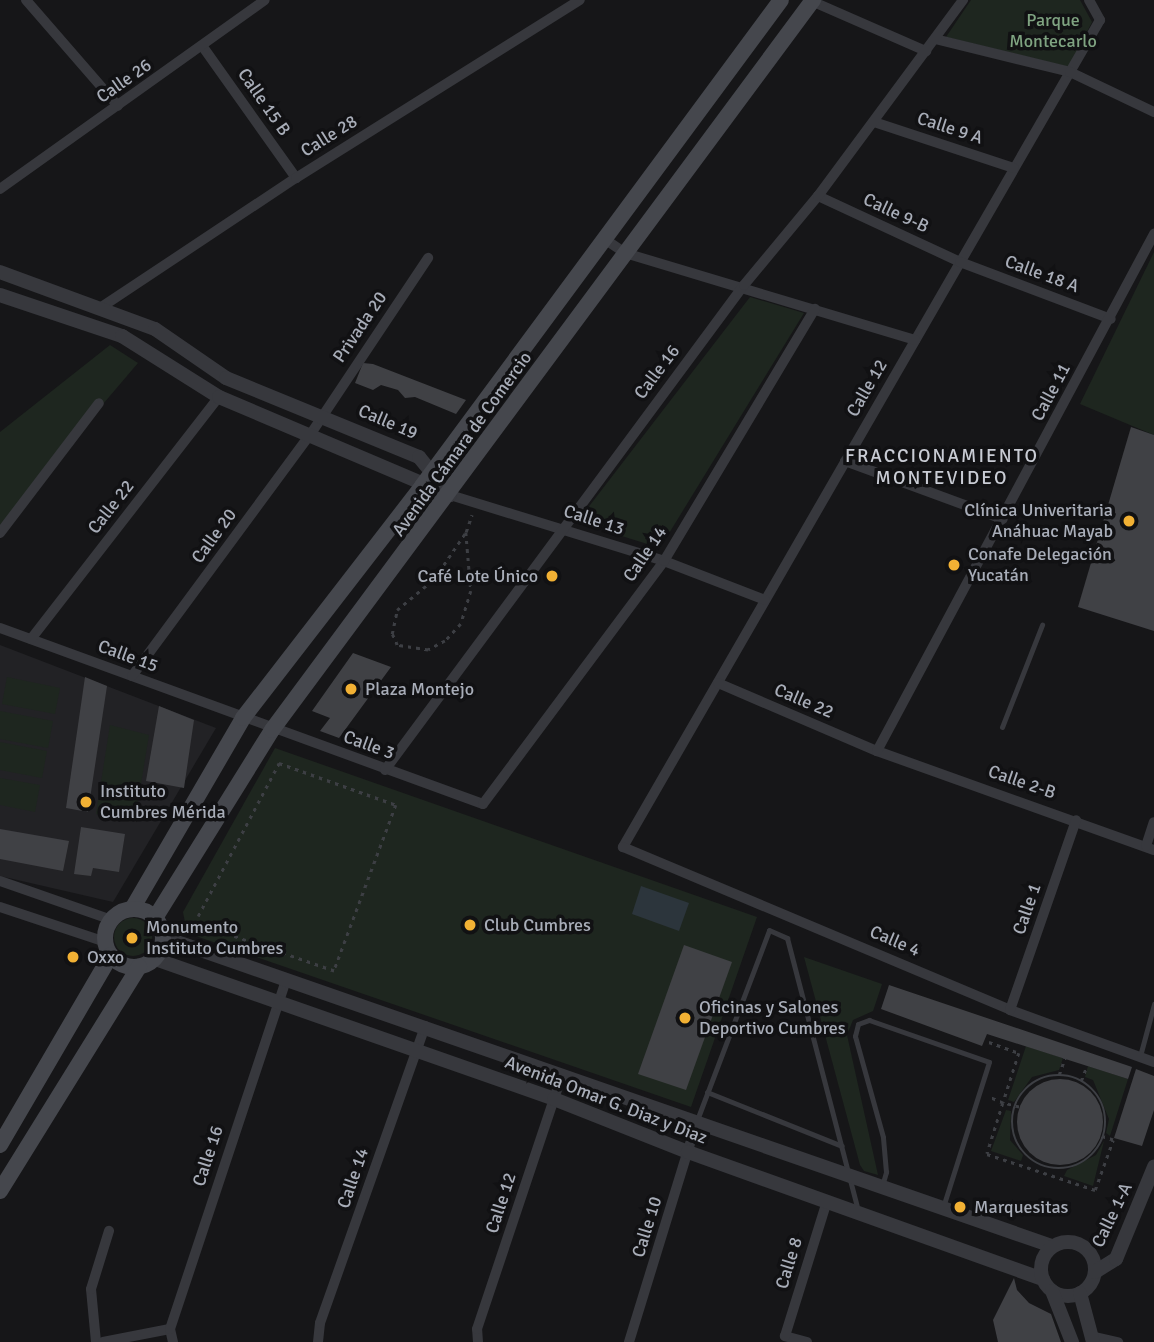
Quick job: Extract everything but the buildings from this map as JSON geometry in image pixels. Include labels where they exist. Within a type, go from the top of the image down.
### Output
[{"type":"main road","name":"Avenida Cámara de Comercio","points":[[132,909],[243,718],[422,486],[781,0]]},
{"type":"main road","name":"Avenida Cámara de Comercio","points":[[155,918],[272,730],[450,495],[811,0]]},
{"type":"main road","points":[[0,1144],[108,949],[112,920],[132,909],[155,918],[163,937],[155,959],[139,967],[0,1191]]},
{"type":"main road","points":[[108,949],[124,965],[139,967]]},
{"type":"street","points":[[26,0],[118,106]]},
{"type":"street","name":"Calle 26","points":[[0,188],[203,47],[265,0]]},
{"type":"street","name":"Calle 28","points":[[100,308],[296,178],[580,0]]},
{"type":"street","points":[[811,0],[926,51]]},
{"type":"street","name":"Calle 16","points":[[385,770],[744,285],[818,196],[963,0]]},
{"type":"street","name":"Calle 12","points":[[623,847],[1100,20],[1089,0]]},
{"type":"street","points":[[936,39],[1070,72],[1154,111]]},
{"type":"street","name":"Calle 15 B","points":[[203,47],[296,178]]},
{"type":"street","name":"Calle 9 A","points":[[874,122],[1014,168]]},
{"type":"street","name":"Calle 9-B","points":[[818,196],[960,262]]},
{"type":"street","name":"Calle 11","points":[[877,751],[1154,234]]},
{"type":"street","points":[[603,238],[625,253],[744,285],[915,340]]},
{"type":"street","name":"Privada 20","points":[[322,415],[428,258]]},
{"type":"street","name":"Calle 18 A","points":[[960,262],[1111,318]]},
{"type":"street","name":"Calle 19","points":[[0,272],[155,330],[226,378],[322,415],[419,457],[450,495]]},
{"type":"street","points":[[0,295],[122,336],[219,397],[405,474],[422,486],[450,495]]},
{"type":"street","name":"Calle 14","points":[[483,804],[664,561],[816,309]]},
{"type":"street","name":"Calle 22","points":[[31,639],[219,397]]},
{"type":"street","points":[[0,533],[99,402]]},
{"type":"street","name":"Calle 20","points":[[132,676],[322,415]]},
{"type":"street","points":[[845,461],[1003,519]]},
{"type":"street","name":"Calle 13","points":[[450,495],[664,561],[765,600]]},
{"type":"street","name":"Calle 15","points":[[0,628],[243,718]]},
{"type":"street","name":"Calle 22","points":[[718,683],[877,751]]},
{"type":"street","name":"Calle 3","points":[[243,718],[483,804]]},
{"type":"street","name":"Calle 2-B","points":[[877,751],[1150,848]]},
{"type":"street","name":"Calle 1","points":[[1010,1010],[1076,820]]},
{"type":"street","points":[[1150,848],[1154,822]]},
{"type":"street","name":"Calle 4","points":[[623,847],[1010,1010],[1154,1062]]},
{"type":"street","points":[[0,881],[112,920]]},
{"type":"street","points":[[0,907],[108,949]]},
{"type":"street","name":"Avenida Omar G. Diaz y Diaz","points":[[163,937],[850,1175],[884,1179],[943,1207],[1052,1246]]},
{"type":"street","name":"Avenida Omar G. Diaz y Diaz","points":[[155,959],[554,1099],[688,1152],[858,1210],[1047,1285]]},
{"type":"street","name":"Calle 16","points":[[170,1329],[286,981]]},
{"type":"street","name":"Calle 14","points":[[318,1342],[320,1323],[425,1026]]},
{"type":"street","name":"Calle 12","points":[[478,1342],[477,1329],[562,1075]]},
{"type":"street","name":"Calle 10","points":[[629,1342],[697,1121]]},
{"type":"street","name":"Calle 1-A","points":[[1095,1272],[1116,1259],[1154,1167]]},
{"type":"street","name":"Calle 8","points":[[807,1342],[785,1336],[827,1201]]},
{"type":"street","points":[[96,1342],[91,1289],[109,1231]]},
{"type":"street","points":[[1047,1285],[1071,1296],[1080,1293],[1095,1272],[1093,1259],[1083,1246],[1068,1241],[1052,1246],[1042,1261],[1047,1285],[1072,1342]]},
{"type":"street","points":[[1080,1293],[1092,1339],[1118,1342]]},
{"type":"street","points":[[103,1342],[170,1329],[173,1342]]},
{"type":"lane","points":[[1002,727],[1042,625]]},
{"type":"lane","points":[[697,1121],[769,930],[787,938],[858,1210]]},
{"type":"lane","points":[[1140,1056],[1154,1004]]},
{"type":"lane","points":[[884,1179],[883,1137],[855,1036],[858,1024],[869,1020],[989,1062],[943,1207]]},
{"type":"lane","points":[[1146,1032],[1154,1034]]},
{"type":"lane","points":[[707,1092],[842,1146]]},
{"type":"path","points":[[466,532],[471,592],[461,624],[445,641],[428,650],[397,645],[392,634],[397,610],[434,579],[466,532],[476,503]]},
{"type":"path","points":[[279,763],[396,805],[334,971],[201,925],[198,916],[279,763]]},
{"type":"path","points":[[989,1042],[1019,1053],[987,1154],[1095,1190],[1112,1140],[1102,1136]]},
{"type":"path","points":[[1059,1075],[1065,1058]]},
{"type":"path","points":[[1081,1081],[1087,1065]]},
{"type":"path","points":[[1059,1075],[1081,1081],[1100,1100],[1102,1136],[1092,1154],[1074,1166],[1043,1164],[1016,1142],[1017,1107],[1028,1086],[1059,1075]]},
{"type":"path","points":[[979,1094],[1017,1107]]},
{"type":"path","points":[[1040,1172],[1043,1164]]},
{"type":"shaded area","name":"Instituto Cumbres Mérida","points":[[0,645],[216,728],[113,902],[0,876]]},
{"type":"shaded area","points":[[641,886],[689,903],[679,931],[632,914]]},
{"type":"green space","name":"Parque Montecarlo","points":[[971,0],[1080,0],[1092,22],[1069,67],[946,37]]},
{"type":"green space","points":[[1154,252],[1154,435],[1080,404]]},
{"type":"green space","points":[[750,297],[804,313],[660,548],[577,522]]},
{"type":"green space","points":[[110,345],[138,363],[0,525],[0,432]]},
{"type":"green space","points":[[7,677],[60,688],[55,714],[2,704]]},
{"type":"green space","points":[[0,711],[53,721],[48,748],[0,739]]},
{"type":"green space","points":[[110,725],[149,735],[135,820],[96,814]]},
{"type":"green space","points":[[0,742],[47,751],[42,778],[0,770]]},
{"type":"green space","name":"Club Cumbres","points":[[275,748],[757,917],[691,1107],[187,933],[183,912]]},
{"type":"green space","points":[[0,778],[40,785],[35,812],[0,805]]},
{"type":"green space","points":[[133,918],[147,923],[152,937],[147,951],[133,956],[119,951],[114,937],[119,923]]},
{"type":"green space","points":[[804,957],[882,984],[873,1011],[853,1020],[847,1035],[878,1175],[864,1171],[860,1165]]},
{"type":"green space","points":[[1026,1046],[1063,1058],[1059,1070],[1032,1077],[1014,1102],[1008,1100]]},
{"type":"green space","points":[[1088,1066],[1128,1079],[1110,1136],[1106,1133],[1109,1119],[1093,1080],[1085,1077]]},
{"type":"green space","points":[[1006,1110],[1011,1111],[1010,1140],[1023,1155],[1021,1161],[991,1151]]},
{"type":"green space","points":[[1104,1141],[1093,1186],[1064,1176],[1067,1170],[1096,1155]]},
{"type":"place","name":"Clínica Univeritaria Anáhuac Mayab","points":[[1129,521]]},
{"type":"place","name":"Conafe Delegación Yucatán","points":[[954,565]]},
{"type":"place","name":"Café Lote Único","points":[[552,576]]},
{"type":"place","name":"Plaza Montejo","points":[[351,689]]},
{"type":"place","name":"Instituto Cumbres Mérida","points":[[86,802]]},
{"type":"place","name":"Club Cumbres","points":[[470,925]]},
{"type":"place","name":"Monumento Instituto Cumbres","points":[[132,938]]},
{"type":"place","name":"Oxxo","points":[[73,957]]},
{"type":"place","name":"Oficinas y Salones Deportivo Cumbres","points":[[685,1018]]},
{"type":"place","name":"Marquesitas","points":[[960,1207]]},
{"type":"district","name":"FRACCIONAMIENTO MONTEVIDEO","points":[[942,468]]}]
